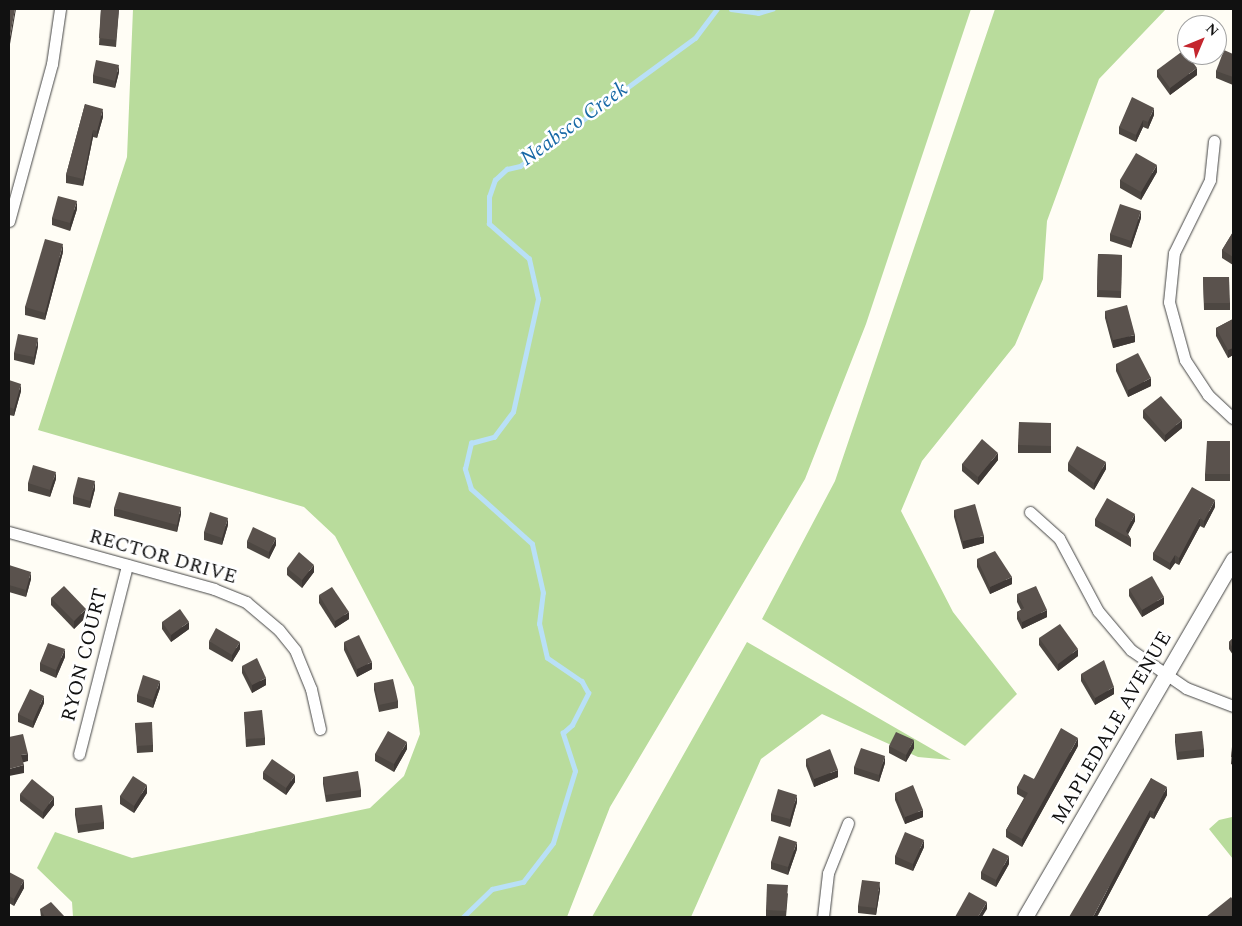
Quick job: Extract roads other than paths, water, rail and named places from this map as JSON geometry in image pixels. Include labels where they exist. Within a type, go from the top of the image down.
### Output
[{"type":"street","points":[[9,221],[52,64],[60,9]]},
{"type":"street","points":[[1214,141],[1210,180],[1173,259],[1170,302],[1185,360],[1208,395],[1233,418]]},
{"type":"street","points":[[1030,512],[1059,538],[1113,631],[1166,676],[1233,706]]},
{"type":"street","name":"RECTOR DRIVE","points":[[9,532],[226,593],[261,613],[299,659],[320,729]]},
{"type":"street","name":"MAPLEDALE AVENUE","points":[[1025,917],[1233,559]]},
{"type":"street","name":"RYON COURT","points":[[79,754],[127,565]]},
{"type":"street","points":[[823,917],[828,873],[848,823]]},
{"type":"waterway","name":"Neabsco Creek","points":[[463,917],[492,889],[523,882],[553,843],[575,771],[563,733],[572,725],[588,693],[582,682],[547,658],[539,624],[543,593],[532,544],[471,489],[465,469],[471,443],[494,437],[513,412],[538,299],[529,259],[489,224],[489,197],[495,180],[507,169],[520,166],[695,38],[717,9]]},
{"type":"waterway","name":"Neabsco Creek","points":[[731,9],[758,13],[772,9]]}]
